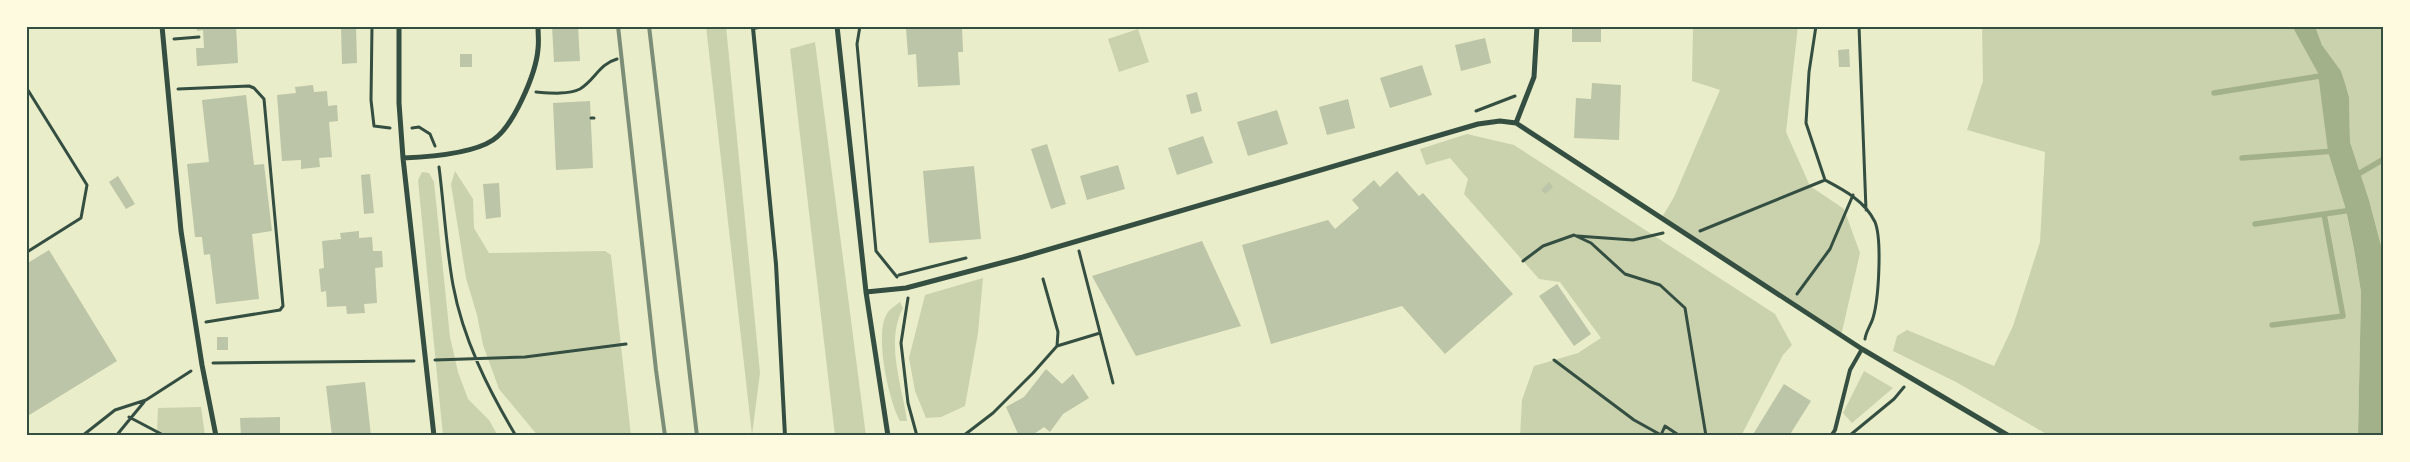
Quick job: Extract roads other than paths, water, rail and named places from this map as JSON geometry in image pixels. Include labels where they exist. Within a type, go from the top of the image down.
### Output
[{"type":"street","points":[[162,26],[181,231],[195,324],[216,436]]},
{"type":"street","points":[[399,26],[403,158],[434,436]]},
{"type":"street","points":[[403,158],[438,156],[492,140],[506,127],[526,92],[538,51],[538,26]]},
{"type":"street","points":[[837,26],[866,292],[888,436]]},
{"type":"street","points":[[1516,123],[1534,77],[1537,26]]},
{"type":"street","points":[[866,292],[906,288],[1077,241],[1478,124],[1500,120],[1516,123],[1862,349],[2009,436]]},
{"type":"lane","points":[[764,26],[753,27],[776,264],[785,436]]},
{"type":"lane","points":[[1831,436],[1835,430],[1850,370],[1862,349]]},
{"type":"waterway","points":[[2214,93],[2326,75]]},
{"type":"waterway","points":[[2242,158],[2334,151]]},
{"type":"waterway","points":[[2353,177],[2384,159]]},
{"type":"waterway","points":[[2255,224],[2352,210]]},
{"type":"waterway","points":[[2272,325],[2343,316],[2324,214]]},
{"type":"railway","points":[[618,26],[665,436]]},
{"type":"railway","points":[[649,26],[697,436]]}]
